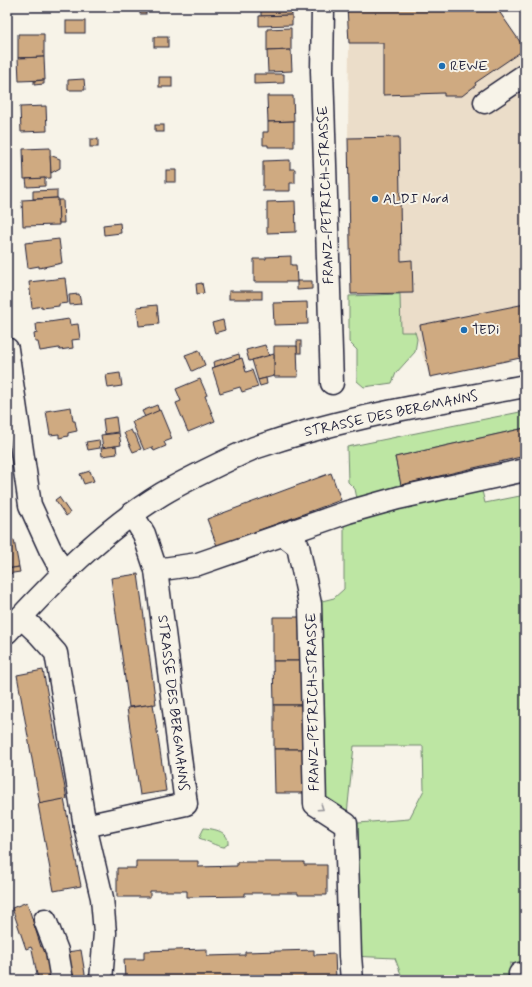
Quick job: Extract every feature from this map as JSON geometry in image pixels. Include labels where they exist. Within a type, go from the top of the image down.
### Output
[{"type":"street","name":"FRANZ-PETRICH-STRASSE","points":[[323,7],[322,71],[332,383]]},
{"type":"street","points":[[485,102],[525,76]]},
{"type":"street","points":[[7,349],[30,505],[50,549],[63,573]]},
{"type":"street","name":"STRASSE DES BERGMANNS","points":[[101,980],[105,933],[102,898],[85,826],[56,653],[38,633],[14,624],[63,573],[99,540],[132,514],[162,494],[209,468],[256,448],[330,424],[525,386]]},
{"type":"street","points":[[156,570],[198,564],[348,512],[398,498],[525,470]]},
{"type":"street","name":"STRASSE DES BERGMANNS","points":[[85,826],[186,804],[156,570],[144,534],[132,514]]},
{"type":"street","name":"FRANZ-PETRICH-STRASSE","points":[[284,535],[298,546],[310,604],[315,804],[346,824],[352,980]]},
{"type":"street","points":[[45,920],[57,951],[62,980]]},
{"type":"shaded area","points":[[347,7],[496,7],[525,48],[525,357],[430,377],[415,332],[401,333],[400,294],[351,294],[348,138],[349,43]]},
{"type":"green space","points":[[400,294],[401,332],[415,332],[417,339],[415,352],[396,373],[392,383],[364,387],[357,381],[357,350],[349,342],[349,296]]},
{"type":"green space","points":[[525,411],[525,428],[395,457],[401,484],[423,480],[424,487],[358,503],[355,489],[348,482],[347,447]]},
{"type":"green space","points":[[481,487],[485,503],[525,495],[525,965],[510,963],[511,980],[403,980],[395,958],[350,956],[346,825],[315,804],[310,604],[334,598],[344,589],[344,516]],"holes":[[[354,746],[423,746],[424,790],[409,819],[346,824]]]},
{"type":"green space","points":[[204,828],[223,833],[228,840],[228,844],[224,847],[199,838]]},
{"type":"building","points":[[32,7],[65,7],[65,10],[32,10]]},
{"type":"building","points":[[140,7],[146,7],[146,14],[140,14]]},
{"type":"building","points":[[261,7],[292,7],[292,15],[261,16]]},
{"type":"building","name":"REWE","points":[[347,7],[496,7],[525,49],[475,83],[476,85],[462,96],[444,96],[444,93],[383,95],[383,43],[349,43]]},
{"type":"building","points":[[292,15],[292,25],[259,26],[259,16]]},
{"type":"building","points":[[66,21],[85,21],[85,33],[66,33]]},
{"type":"building","points":[[291,28],[291,50],[267,51],[267,29]]},
{"type":"building","points":[[18,34],[44,34],[44,57],[18,58]]},
{"type":"building","points":[[154,37],[168,37],[168,47],[154,47]]},
{"type":"building","points":[[291,50],[292,71],[268,72],[267,51]]},
{"type":"building","points":[[44,57],[45,80],[19,81],[18,58]]},
{"type":"building","points":[[254,74],[284,74],[284,83],[254,84]]},
{"type":"building","points":[[159,77],[172,77],[172,87],[159,87]]},
{"type":"building","points":[[84,79],[85,90],[68,90],[68,80]]},
{"type":"building","points":[[44,80],[44,84],[34,85],[34,81]]},
{"type":"building","points":[[267,96],[293,96],[294,121],[268,122]]},
{"type":"building","points":[[46,106],[47,131],[21,132],[20,107]]},
{"type":"building","points":[[294,121],[294,147],[268,147],[268,145],[263,145],[263,132],[268,132],[268,122]]},
{"type":"building","points":[[155,125],[164,125],[164,132],[155,132]]},
{"type":"building","name":"ALDI Nord","points":[[399,137],[401,261],[412,260],[413,293],[351,294],[348,138]]},
{"type":"building","points":[[90,139],[98,139],[98,147],[90,147]]},
{"type":"building","points":[[50,148],[51,178],[24,179],[23,149]]},
{"type":"building","points":[[50,155],[60,159],[60,168],[51,173]]},
{"type":"building","points":[[290,160],[290,169],[295,169],[295,183],[290,183],[290,191],[263,191],[263,161]]},
{"type":"building","points":[[166,170],[176,170],[176,182],[166,182]]},
{"type":"building","points":[[45,178],[45,186],[27,187],[26,179]]},
{"type":"building","points":[[57,190],[57,198],[33,199],[33,191]]},
{"type":"building","points":[[58,198],[59,225],[23,226],[22,200]]},
{"type":"building","points":[[58,200],[63,200],[64,223],[59,223]]},
{"type":"building","points":[[295,201],[296,232],[267,233],[267,202]]},
{"type":"building","points":[[120,223],[121,233],[104,235],[103,225]]},
{"type":"building","points":[[59,239],[62,263],[39,268],[39,266],[28,268],[25,243]]},
{"type":"building","points":[[291,256],[291,265],[296,265],[297,282],[254,282],[254,259]]},
{"type":"building","points":[[65,278],[68,303],[59,304],[59,306],[42,308],[42,306],[32,308],[29,282]]},
{"type":"building","points":[[297,281],[312,281],[312,289],[297,290]]},
{"type":"building","points":[[202,283],[204,293],[197,294],[196,284]]},
{"type":"building","points":[[229,291],[262,291],[262,299],[229,299]]},
{"type":"building","points":[[79,294],[81,304],[70,305],[69,295]]},
{"type":"building","points":[[307,302],[308,324],[274,325],[273,303]]},
{"type":"building","points":[[525,304],[525,357],[430,377],[420,325]]},
{"type":"building","points":[[157,305],[159,324],[139,326],[137,307]]},
{"type":"building","points":[[69,319],[70,325],[78,324],[80,339],[72,340],[73,348],[60,350],[59,348],[40,351],[38,342],[35,342],[34,334],[37,333],[36,324]]},
{"type":"building","points":[[223,320],[225,330],[215,333],[212,323]]},
{"type":"building","points":[[297,341],[301,341],[301,353],[297,353]]},
{"type":"building","points":[[265,345],[269,356],[249,361],[246,350]]},
{"type":"building","points":[[274,346],[297,346],[298,377],[274,377]]},
{"type":"building","points":[[199,350],[205,365],[192,371],[185,355]]},
{"type":"building","points":[[239,354],[240,359],[214,367],[213,362]]},
{"type":"building","points":[[274,354],[274,376],[258,380],[252,360]]},
{"type":"building","points":[[242,358],[246,372],[252,370],[258,387],[242,392],[240,387],[220,393],[212,368]]},
{"type":"building","points":[[120,373],[122,386],[108,388],[106,375]]},
{"type":"building","points":[[266,378],[267,384],[260,386],[258,380]]},
{"type":"building","points":[[200,379],[207,395],[205,396],[215,421],[188,432],[176,403],[181,401],[176,389]]},
{"type":"building","points":[[157,405],[159,411],[145,417],[142,411]]},
{"type":"building","points":[[71,407],[73,421],[75,421],[77,431],[68,433],[68,436],[59,438],[59,434],[50,435],[46,411]]},
{"type":"building","points":[[160,410],[172,439],[164,442],[166,446],[154,451],[152,447],[144,450],[132,422]]},
{"type":"building","points":[[116,417],[118,432],[105,434],[103,419]]},
{"type":"building","points":[[525,428],[525,456],[401,485],[395,457]]},
{"type":"building","points":[[131,430],[133,434],[135,434],[141,449],[133,452],[124,433]]},
{"type":"building","points":[[119,433],[121,445],[103,448],[101,435]]},
{"type":"building","points":[[99,440],[100,448],[88,450],[86,442]]},
{"type":"building","points":[[116,446],[117,454],[102,456],[101,448]]},
{"type":"building","points":[[90,471],[94,481],[84,484],[80,474]]},
{"type":"building","points":[[331,473],[341,500],[217,546],[207,519]]},
{"type":"building","points":[[59,497],[70,513],[66,516],[55,500]]},
{"type":"building","points":[[14,540],[19,567],[7,569],[7,542]]},
{"type":"building","points":[[19,567],[20,572],[7,574],[7,569]]},
{"type":"building","points":[[138,574],[156,704],[129,707],[111,578]]},
{"type":"building","points":[[273,617],[301,617],[302,661],[273,661]]},
{"type":"building","points":[[273,661],[302,661],[302,705],[274,705]]},
{"type":"building","points":[[43,670],[67,799],[40,804],[17,675]]},
{"type":"building","points":[[153,704],[166,791],[140,795],[127,708]]},
{"type":"building","points":[[274,705],[302,705],[303,749],[274,749]]},
{"type":"building","points":[[274,749],[303,749],[303,793],[275,793]]},
{"type":"building","points":[[64,799],[81,886],[54,891],[38,804]]},
{"type":"building","points":[[136,861],[198,861],[198,867],[237,866],[237,862],[304,862],[304,865],[327,865],[327,895],[298,895],[298,893],[245,893],[245,896],[187,897],[187,891],[150,891],[150,897],[117,897],[117,868],[136,868]]},
{"type":"building","points":[[27,902],[41,947],[46,945],[53,980],[38,980],[32,949],[31,947],[26,949],[12,908]]},
{"type":"building","points":[[207,949],[207,956],[245,955],[245,952],[314,950],[314,955],[335,954],[336,980],[125,980],[124,959],[144,959],[144,951]]},
{"type":"building","points":[[81,950],[86,980],[72,980],[67,952]]},
{"type":"place","name":"REWE","points":[[442,66]]},
{"type":"place","name":"ALDI Nord","points":[[375,199]]},
{"type":"place","name":"TEDi","points":[[464,330]]}]
